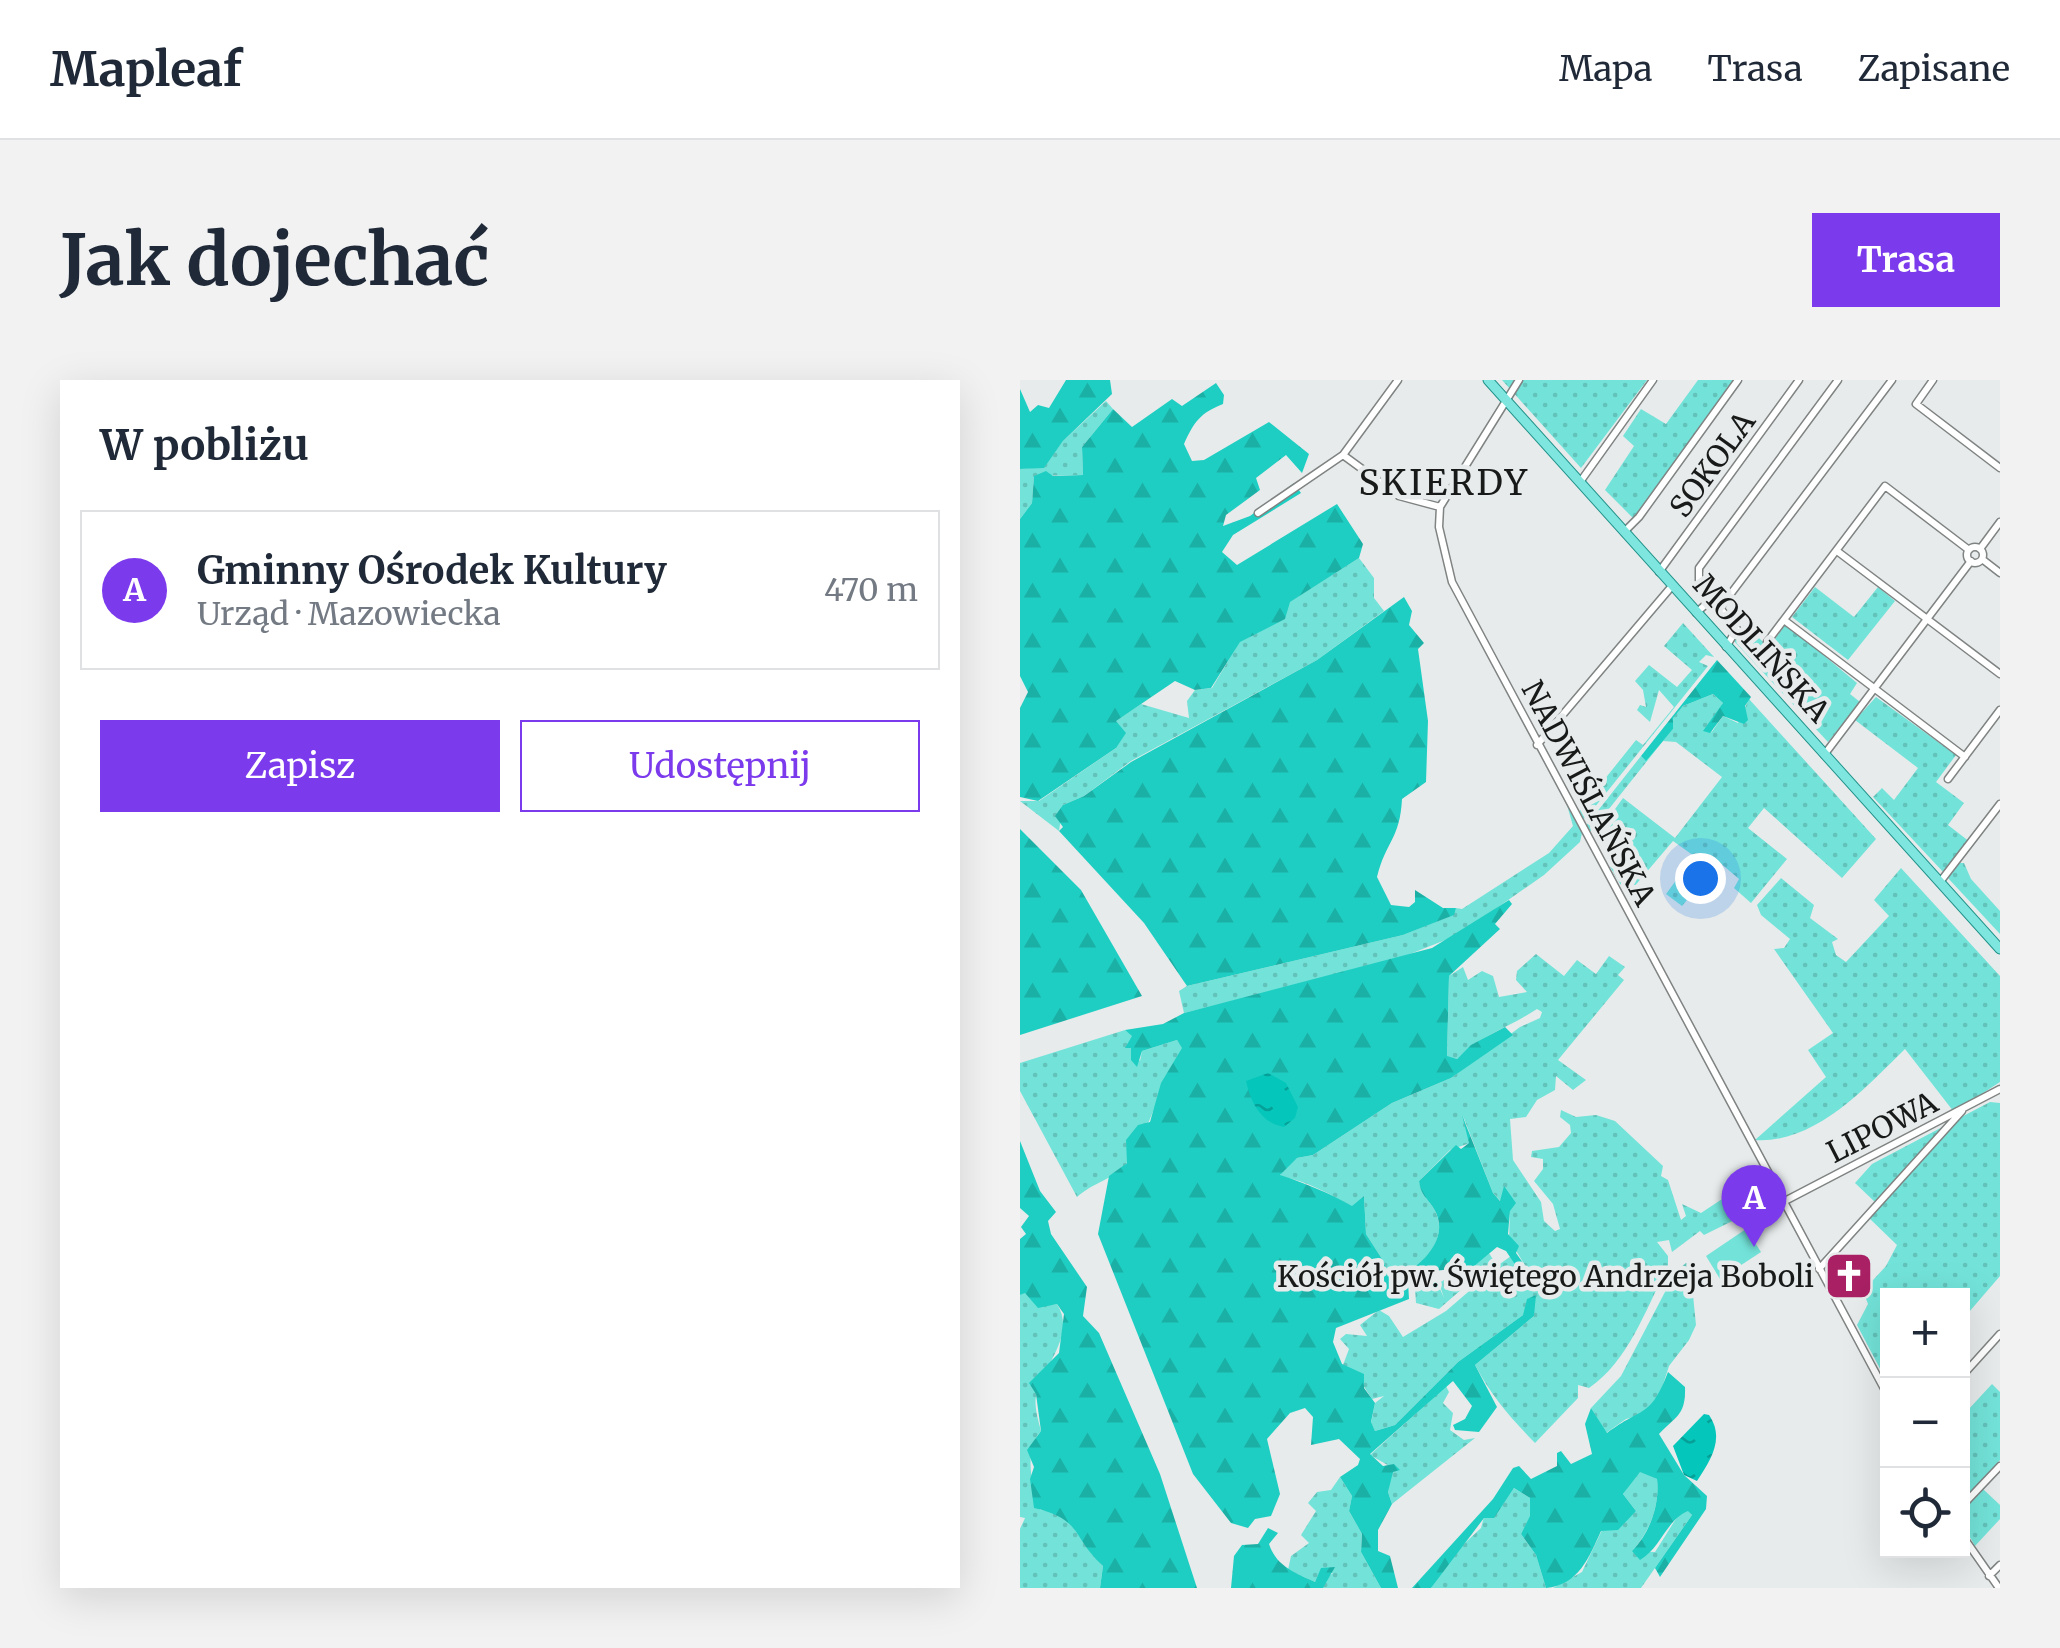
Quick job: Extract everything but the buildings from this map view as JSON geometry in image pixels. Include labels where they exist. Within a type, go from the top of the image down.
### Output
[{"type":"main road","name":"MODLIŃSKA","points":[[1488,380],[2000,949]]},
{"type":"street","points":[[1258,513],[1343,455],[1398,380]]},
{"type":"street","points":[[1343,455],[1400,496],[1440,507],[1520,380]]},
{"type":"street","points":[[1580,482],[1654,380]]},
{"type":"street","points":[[1624,532],[1738,380]]},
{"type":"street","name":"SOKOLA","points":[[1659,572],[1800,380]]},
{"type":"street","points":[[1726,646],[1737,630],[1699,583],[1699,568],[1838,380]]},
{"type":"street","points":[[1720,608],[1892,380]]},
{"type":"street","points":[[1933,380],[1916,404],[2000,468]]},
{"type":"street","points":[[1767,642],[1886,486],[1969,550],[1971,561]]},
{"type":"street","name":"NADWIŚLAŃSKA","points":[[1440,507],[1439,528],[1452,582],[1880,1381]]},
{"type":"street","points":[[2000,522],[1980,549],[1982,559],[2000,573]]},
{"type":"street","points":[[1969,550],[1980,549]]},
{"type":"street","points":[[1837,551],[2000,674]]},
{"type":"street","points":[[1824,755],[1971,561],[1982,559]]},
{"type":"street","points":[[1538,744],[1672,586]]},
{"type":"street","points":[[1696,613],[1712,600]]},
{"type":"street","points":[[1784,620],[1964,757]]},
{"type":"street","points":[[1948,779],[2000,710]]},
{"type":"street","points":[[1940,882],[2000,804]]},
{"type":"street","name":"LIPOWA","points":[[1782,1202],[2000,1089]]},
{"type":"street","points":[[1819,1269],[1962,1111]]},
{"type":"street","points":[[1970,1367],[2000,1334]]},
{"type":"street","points":[[1970,1498],[2000,1466]]},
{"type":"street","points":[[1970,1546],[1999,1588]]},
{"type":"street","points":[[1989,1576],[2000,1565]]},
{"type":"shaded area","points":[[1502,380],[1647,380],[1581,468]]},
{"type":"shaded area","points":[[1698,380],[1735,380],[1633,518],[1605,490],[1634,446],[1623,436],[1641,409],[1666,424]]},
{"type":"shaded area","points":[[1106,401],[1113,409],[1082,447],[1083,475],[1034,476],[1032,503],[1020,519],[1020,469],[1044,467],[1063,441]]},
{"type":"shaded area","points":[[1359,558],[1374,578],[1374,598],[1384,611],[1317,660],[1131,761],[1084,796],[1063,805],[1059,831],[1020,801],[1039,801],[1116,748],[1115,721],[1141,704],[1189,718],[1187,701],[1195,690],[1212,688],[1240,641],[1284,619],[1289,602]]},
{"type":"shaded area","points":[[1815,587],[1854,617],[1878,587],[1895,601],[1848,660],[1792,617]]},
{"type":"shaded area","points":[[1683,623],[1714,657],[1706,655],[1699,662],[1708,666],[1586,818],[1581,819],[1580,810],[1636,740],[1643,745],[1674,707],[1659,690],[1650,722],[1637,710],[1640,705],[1646,707],[1643,690],[1635,681],[1649,665],[1677,687],[1692,670],[1664,646]]},
{"type":"shaded area","points":[[1786,624],[1857,683],[1850,694],[1860,702],[1828,742],[1734,641],[1744,625],[1769,647]]},
{"type":"shaded area","points":[[1713,694],[1723,703],[1711,733],[1723,716],[1738,723],[1749,699],[1876,839],[1842,878],[1764,808],[1748,828],[1787,859],[1751,903],[1734,888],[1739,879],[1719,862],[1682,906],[1666,894],[1694,856],[1673,841],[1627,895],[1610,867],[1628,843],[1605,823],[1623,798],[1675,838],[1722,777],[1676,742],[1663,741],[1593,829],[1589,832],[1585,827],[1641,756],[1645,760],[1673,729],[1672,718],[1683,706]]},
{"type":"shaded area","points":[[1876,697],[1956,755],[1936,782],[1964,803],[1948,825],[1970,842],[1945,874],[1873,797],[1882,788],[1894,800],[1918,768],[1855,720]]},
{"type":"shaded area","points":[[1567,805],[1582,833],[1580,842],[1544,875],[1458,935],[1390,962],[1184,1013],[1179,991],[1187,986],[1403,935],[1453,915],[1456,908],[1462,909],[1549,853],[1573,826]]},
{"type":"shaded area","points":[[1964,863],[1971,879],[2000,911],[2000,934],[1947,877]]},
{"type":"shaded area","points":[[1901,868],[2000,976],[2000,1082],[1954,1112],[1905,1049],[1838,1111],[1798,1133],[1755,1140],[1826,1077],[1808,1050],[1833,1033],[1774,949],[1784,948],[1790,939],[1761,915],[1757,905],[1781,878],[1814,905],[1810,918],[1838,939],[1832,942],[1836,955],[1846,962],[1889,916],[1874,900]]},
{"type":"shaded area","points":[[1536,954],[1564,976],[1577,960],[1596,974],[1609,956],[1625,967],[1618,975],[1624,980],[1558,1060],[1586,1080],[1573,1090],[1556,1076],[1555,1090],[1537,1100],[1526,1117],[1510,1119],[1513,1160],[1541,1202],[1544,1221],[1555,1231],[1560,1229],[1553,1204],[1534,1181],[1543,1169],[1543,1159],[1531,1157],[1532,1151],[1559,1147],[1571,1133],[1570,1125],[1560,1117],[1561,1110],[1576,1117],[1596,1115],[1615,1121],[1663,1166],[1661,1176],[1668,1180],[1681,1220],[1686,1216],[1682,1204],[1701,1213],[1763,1172],[1777,1199],[1704,1235],[1700,1231],[1672,1252],[1669,1240],[1657,1242],[1668,1256],[1668,1266],[1626,1349],[1589,1388],[1578,1385],[1578,1398],[1535,1443],[1502,1406],[1475,1365],[1534,1316],[1523,1315],[1458,1362],[1395,1425],[1375,1431],[1371,1423],[1375,1403],[1384,1396],[1372,1399],[1355,1373],[1343,1365],[1349,1349],[1340,1339],[1346,1334],[1367,1336],[1360,1325],[1379,1310],[1389,1316],[1403,1337],[1446,1311],[1482,1280],[1470,1282],[1439,1309],[1416,1303],[1415,1288],[1436,1280],[1444,1298],[1439,1283],[1489,1253],[1497,1266],[1511,1256],[1520,1272],[1526,1267],[1509,1239],[1510,1211],[1493,1193],[1463,1116],[1470,1143],[1450,1150],[1419,1181],[1438,1220],[1436,1242],[1423,1260],[1395,1279],[1388,1277],[1384,1262],[1366,1234],[1364,1196],[1352,1207],[1317,1188],[1280,1176],[1284,1166],[1297,1158],[1313,1155],[1392,1103],[1451,1078],[1520,1027],[1540,1018],[1542,1012],[1537,1009],[1486,1037],[1457,1059],[1447,1057],[1449,976],[1463,967],[1468,980],[1482,971],[1493,976],[1499,997],[1527,992],[1516,980],[1517,971]]},
{"type":"shaded area","points":[[1125,1030],[1133,1036],[1126,1048],[1131,1047],[1140,1061],[1142,1051],[1177,1040],[1183,1048],[1128,1161],[1118,1172],[1077,1197],[1020,1091],[1020,1063]]},
{"type":"shaded area","points":[[1990,1102],[2000,1103],[2000,1276],[1970,1311],[1970,1288],[1880,1288],[1880,1369],[1857,1325],[1868,1304],[1863,1291],[1886,1266],[1897,1245],[1868,1217],[1876,1203],[1855,1183],[1872,1164]]},
{"type":"shaded area","points":[[1746,1229],[1761,1252],[1720,1279],[1706,1256]]},
{"type":"shaded area","points":[[1686,1263],[1690,1265],[1696,1325],[1689,1340],[1669,1366],[1658,1400],[1645,1414],[1626,1419],[1606,1433],[1591,1408],[1621,1376],[1676,1271]]},
{"type":"shaded area","points":[[1025,1292],[1049,1305],[1057,1304],[1063,1326],[1036,1397],[1041,1431],[1032,1448],[1034,1491],[1040,1510],[1061,1516],[1069,1523],[1103,1566],[1100,1588],[1020,1588],[1020,1529],[1025,1518],[1020,1517],[1020,1295]]},
{"type":"shaded area","points":[[1992,1384],[2000,1392],[2000,1460],[1970,1493],[1970,1468],[1970,1408]]},
{"type":"shaded area","points":[[1446,1386],[1449,1392],[1443,1403],[1453,1413],[1450,1430],[1464,1440],[1475,1438],[1392,1504],[1388,1492],[1391,1467],[1370,1455]]},
{"type":"shaded area","points":[[1639,1471],[1657,1479],[1657,1498],[1649,1526],[1632,1551],[1655,1552],[1679,1514],[1688,1510],[1692,1515],[1641,1588],[1553,1588],[1582,1572],[1602,1530],[1636,1511],[1623,1494]]},
{"type":"shaded area","points":[[1340,1477],[1352,1496],[1349,1511],[1362,1534],[1361,1552],[1381,1588],[1323,1588],[1323,1581],[1333,1573],[1319,1574],[1315,1582],[1288,1570],[1291,1556],[1309,1543],[1301,1535],[1316,1511],[1308,1503],[1317,1492],[1331,1490]]},
{"type":"shaded area","points":[[1514,1488],[1530,1498],[1531,1516],[1521,1534],[1536,1555],[1546,1588],[1431,1588],[1449,1558],[1481,1528],[1484,1517],[1494,1517]]},
{"type":"shaded area","points":[[1983,1489],[2000,1505],[2000,1519],[1975,1546],[1970,1537],[1970,1503]]},
{"type":"green space","points":[[1066,380],[1110,380],[1112,394],[1063,441],[1044,468],[1020,469],[1020,389],[1030,412],[1038,405],[1049,408]]},
{"type":"green space","points":[[1216,383],[1224,395],[1223,404],[1203,415],[1191,430],[1184,444],[1192,461],[1204,460],[1269,422],[1309,454],[1302,473],[1286,455],[1256,478],[1260,490],[1226,515],[1223,526],[1250,516],[1294,483],[1301,493],[1233,535],[1222,552],[1237,565],[1337,504],[1363,544],[1359,558],[1290,602],[1285,619],[1240,642],[1211,688],[1195,690],[1175,681],[1116,721],[1126,733],[1116,748],[1038,801],[1020,797],[1020,708],[1028,692],[1020,676],[1020,519],[1032,503],[1034,476],[1046,471],[1053,476],[1083,475],[1082,447],[1113,409],[1132,427],[1172,399],[1182,406]]},
{"type":"green space","points":[[1404,597],[1412,611],[1409,625],[1424,643],[1418,649],[1428,721],[1426,782],[1402,799],[1399,823],[1377,877],[1391,905],[1409,907],[1415,902],[1415,890],[1443,908],[1456,908],[1454,915],[1403,935],[1187,986],[1144,923],[1059,831],[1063,827],[1055,816],[1063,805],[1084,796],[1131,762],[1317,660]]},
{"type":"green space","points":[[1717,660],[1751,697],[1745,706],[1748,720],[1744,724],[1723,716],[1710,733],[1703,731],[1723,703],[1713,694],[1683,706],[1673,718],[1673,729],[1646,761],[1641,756]]},
{"type":"green space","points":[[1020,829],[1081,890],[1142,996],[1020,1035]]},
{"type":"green space","points":[[1509,900],[1512,904],[1495,924],[1500,929],[1449,976],[1447,1056],[1457,1059],[1471,1045],[1505,1027],[1513,1035],[1451,1078],[1392,1103],[1313,1155],[1297,1158],[1280,1175],[1352,1206],[1364,1196],[1366,1234],[1384,1262],[1388,1277],[1395,1279],[1423,1260],[1436,1241],[1438,1220],[1419,1181],[1456,1145],[1461,1149],[1469,1143],[1462,1115],[1493,1193],[1500,1201],[1504,1186],[1516,1203],[1510,1211],[1508,1234],[1519,1246],[1516,1253],[1526,1267],[1526,1281],[1518,1281],[1520,1272],[1506,1251],[1497,1247],[1473,1267],[1423,1272],[1408,1282],[1409,1299],[1336,1328],[1333,1342],[1342,1364],[1364,1374],[1364,1388],[1375,1403],[1371,1422],[1375,1431],[1395,1425],[1458,1362],[1523,1315],[1527,1299],[1536,1295],[1534,1316],[1475,1365],[1497,1407],[1479,1432],[1455,1430],[1453,1425],[1465,1419],[1472,1406],[1453,1381],[1370,1454],[1383,1466],[1394,1464],[1400,1470],[1393,1472],[1388,1492],[1392,1504],[1378,1530],[1378,1551],[1390,1556],[1398,1588],[1381,1588],[1361,1552],[1362,1534],[1349,1511],[1352,1496],[1340,1477],[1358,1465],[1360,1459],[1339,1439],[1311,1445],[1313,1417],[1305,1408],[1290,1413],[1267,1439],[1280,1494],[1271,1516],[1255,1519],[1248,1528],[1231,1523],[1193,1474],[1098,1234],[1109,1176],[1127,1163],[1126,1140],[1138,1125],[1150,1122],[1161,1083],[1182,1048],[1177,1040],[1142,1051],[1137,1067],[1131,1060],[1131,1048],[1125,1048],[1132,1036],[1125,1030],[1163,1024],[1184,1013],[1432,948]]},
{"type":"green space","points":[[1020,1141],[1040,1191],[1056,1212],[1048,1221],[1051,1234],[1087,1287],[1083,1316],[1099,1333],[1160,1474],[1197,1588],[1100,1588],[1103,1566],[1075,1531],[1061,1518],[1034,1508],[1030,1479],[1034,1467],[1027,1450],[1041,1431],[1036,1394],[1029,1383],[1059,1353],[1064,1314],[1057,1304],[1038,1308],[1025,1293],[1020,1295],[1020,1239],[1026,1234],[1021,1227],[1029,1216],[1020,1208]]},
{"type":"green space","points":[[1668,1372],[1685,1387],[1684,1404],[1659,1434],[1684,1475],[1707,1496],[1706,1509],[1660,1577],[1655,1568],[1692,1515],[1688,1511],[1680,1515],[1640,1560],[1632,1551],[1649,1527],[1658,1489],[1657,1479],[1640,1472],[1623,1494],[1636,1511],[1618,1530],[1601,1531],[1581,1568],[1567,1581],[1546,1588],[1536,1555],[1521,1534],[1530,1516],[1530,1498],[1514,1488],[1494,1518],[1484,1518],[1431,1588],[1412,1588],[1493,1499],[1513,1468],[1519,1466],[1531,1479],[1557,1466],[1557,1453],[1561,1451],[1571,1464],[1592,1454],[1585,1424],[1591,1408],[1607,1433],[1650,1405]]},
{"type":"green space","points":[[1268,1528],[1278,1533],[1269,1544],[1272,1552],[1294,1572],[1315,1582],[1321,1568],[1335,1567],[1323,1588],[1231,1588],[1234,1556],[1242,1545],[1258,1544]]},
{"type":"water","points":[[1268,1073],[1286,1083],[1298,1107],[1295,1118],[1284,1127],[1263,1116],[1248,1089],[1246,1081]]},
{"type":"water","points":[[1704,1414],[1714,1424],[1716,1440],[1697,1481],[1684,1475],[1673,1446]]},
{"type":"place","name":"Gminny Ośrodek Kultury","points":[[1754,1247]]},
{"type":"place","name":"Kościół pw. Świętego Andrzeja Boboli","points":[[1849,1276]]},
{"type":"district","name":"SKIERDY","points":[[1444,483]]}]
